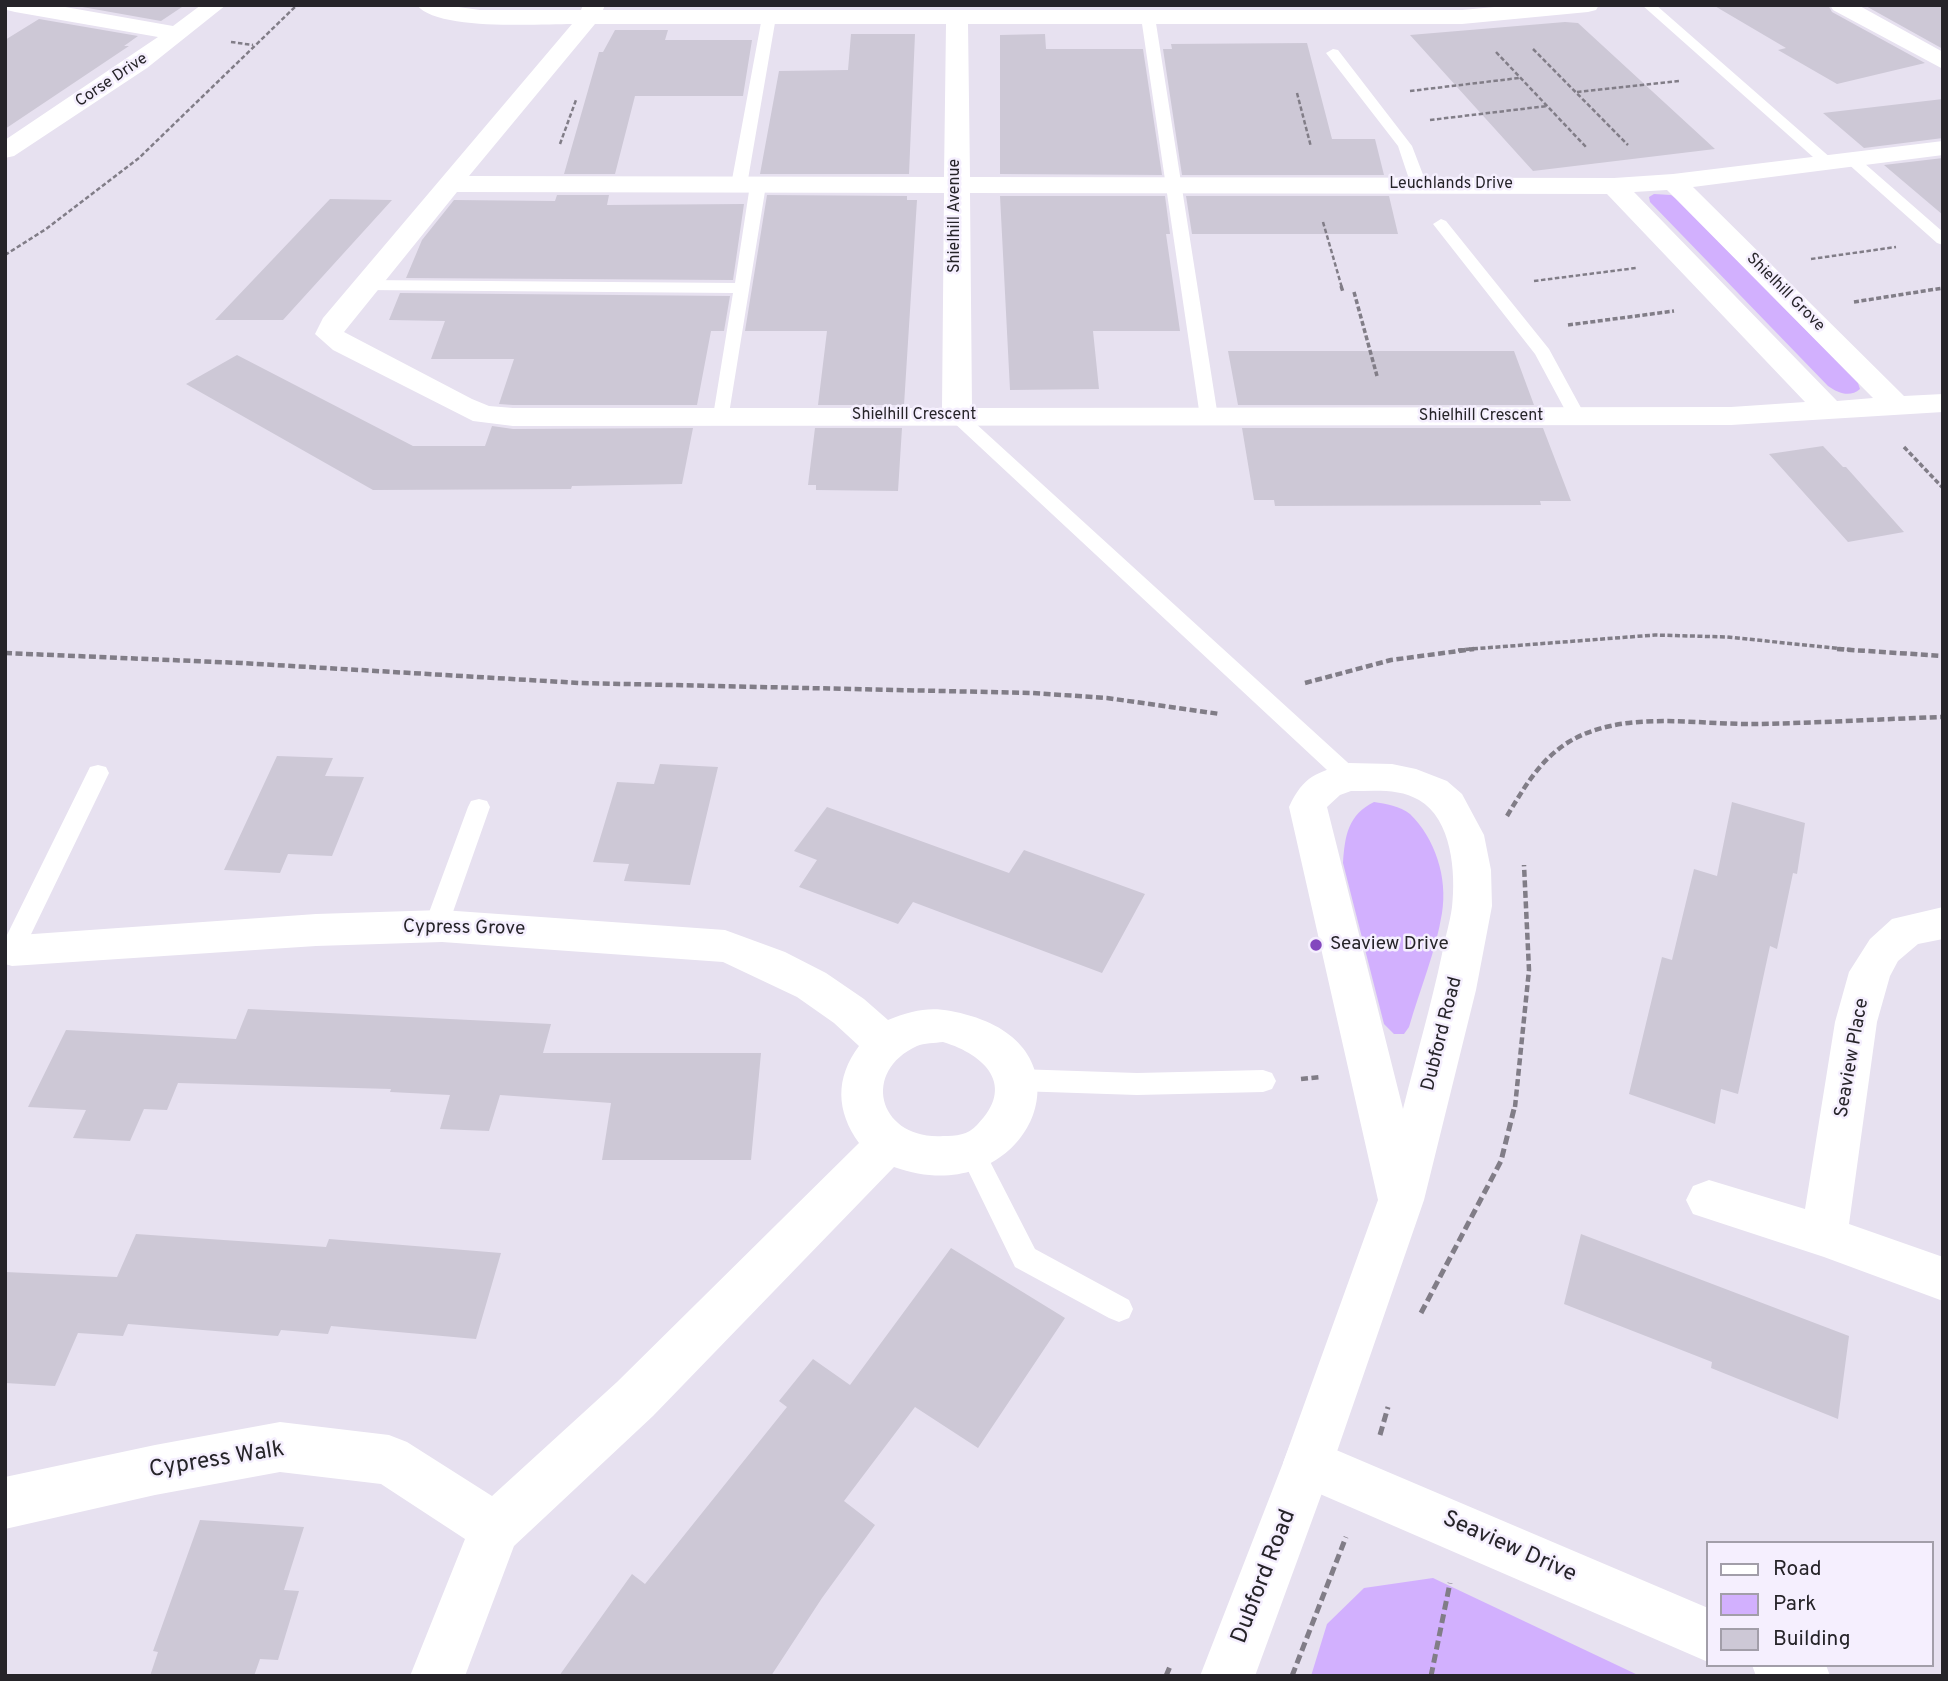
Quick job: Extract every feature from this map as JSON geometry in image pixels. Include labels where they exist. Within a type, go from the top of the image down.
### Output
[{"type":"street","points":[[15,5],[178,34]]},
{"type":"street","name":"Corse Drive","points":[[5,151],[95,93],[215,5]]},
{"type":"street","points":[[428,5],[441,13],[456,16],[592,11],[917,11],[957,16],[1008,11],[1334,11],[1462,17],[1588,5]]},
{"type":"street","points":[[1841,5],[1943,62]]},
{"type":"street","name":"Shielhill Crescent","points":[[592,11],[451,184],[364,285],[333,324],[329,334],[342,344],[484,415],[1731,416],[1943,403]]},
{"type":"street","name":"Shielhill Avenue","points":[[957,16],[957,416]]},
{"type":"street","name":"Leuchlands Drive","points":[[451,184],[1614,186],[1673,182],[1943,148]]},
{"type":"street","name":"Shielhill Grove","points":[[1673,182],[1896,405]]},
{"type":"street","points":[[1614,186],[1829,410]]},
{"type":"street","name":"Dubford Road","points":[[1227,1676],[1308,1463],[1401,1200],[1455,990],[1472,906],[1471,870],[1465,835],[1449,804],[1434,791],[1416,783],[1392,778],[1349,777],[1314,794],[1308,807],[1401,1200]]},
{"type":"street","name":"Seaview Place","points":[[1824,1237],[1856,1022],[1870,972],[1884,950],[1906,930],[1943,923]]},
{"type":"street","name":"Cypress Grove","points":[[9,950],[316,930],[436,926],[558,932],[725,946],[768,961],[814,984],[861,1020],[885,1044]]},
{"type":"street","points":[[943,1025],[964,1028],[999,1047],[1010,1062],[1017,1080],[1018,1097],[1013,1114],[1003,1130],[989,1143],[972,1152],[943,1158],[914,1155],[889,1143],[872,1126],[862,1105],[862,1083],[870,1062],[885,1044],[902,1033],[943,1025]]},
{"type":"street","points":[[437,1676],[495,1528],[635,1399],[889,1143]]},
{"type":"street","points":[[1709,1200],[1943,1279]]},
{"type":"street","name":"Cypress Walk","points":[[5,1503],[155,1470],[280,1447],[389,1460],[495,1528]]},
{"type":"street","name":"Seaview Drive","points":[[1308,1463],[1706,1634]]},
{"type":"street","points":[[1784,1667],[1804,1676]]},
{"type":"lane","points":[[1648,5],[1728,75],[1943,240]]},
{"type":"lane","points":[[722,416],[740,288],[760,13]]},
{"type":"lane","points":[[1156,13],[1173,186],[1209,417]]},
{"type":"lane","points":[[1333,53],[1405,146],[1419,185]]},
{"type":"lane","points":[[1441,224],[1552,368],[1577,417]]},
{"type":"lane","points":[[364,285],[740,288]]},
{"type":"lane","points":[[957,416],[1349,777]]},
{"type":"lane","points":[[9,950],[98,774]]},
{"type":"lane","points":[[436,926],[479,807]]},
{"type":"lane","points":[[1017,1080],[1137,1084],[1263,1080]]},
{"type":"lane","points":[[972,1152],[1025,1258],[1119,1309]]},
{"type":"path","points":[[5,255],[46,229],[139,158],[297,5]]},
{"type":"path","points":[[1528,43],[1634,151]]},
{"type":"path","points":[[1495,52],[1594,155]]},
{"type":"path","points":[[1576,92],[1728,75]]},
{"type":"path","points":[[1364,93],[1386,94],[1520,78]]},
{"type":"path","points":[[1297,93],[1312,151]]},
{"type":"path","points":[[1390,125],[1548,106]]},
{"type":"path","points":[[1323,220],[1343,292]]},
{"type":"path","points":[[1806,260],[1902,246]]},
{"type":"path","points":[[1491,286],[1640,268]]},
{"type":"path","points":[[1849,302],[1943,288]]},
{"type":"path","points":[[1354,292],[1377,377]]},
{"type":"path","points":[[1525,330],[1680,310]]},
{"type":"path","points":[[1899,442],[1943,488]]},
{"type":"path","points":[[5,653],[268,664],[580,683],[1033,694],[1107,698],[1232,716],[1307,682],[1421,653],[1692,634],[1856,651],[1943,656]]},
{"type":"path","points":[[1465,835],[1509,815],[1538,766],[1568,742],[1601,729],[1665,720],[1753,724],[1943,717]]},
{"type":"path","points":[[1431,1676],[1461,1527]]},
{"type":"path","points":[[1166,1676],[1176,1652]]},
{"type":"green space","points":[[1654,194],[1671,195],[1677,199],[1858,383],[1860,389],[1844,394],[1828,386],[1650,202],[1649,197]]},
{"type":"green space","points":[[1374,802],[1402,809],[1419,824],[1438,859],[1443,886],[1442,913],[1436,942],[1409,1027],[1404,1034],[1394,1034],[1384,1024],[1343,863],[1345,843],[1353,820]]},
{"type":"green space","points":[[1433,1578],[1640,1676],[1311,1676],[1327,1624],[1364,1588]]},
{"type":"building","points":[[71,5],[185,5],[161,21]]},
{"type":"building","points":[[1713,5],[1828,5],[1832,12],[1925,63],[1837,84],[1778,50],[1786,48]]},
{"type":"building","points":[[1864,5],[1943,5],[1943,49]]},
{"type":"building","points":[[39,19],[138,36],[124,46],[129,46],[5,129],[5,40]]},
{"type":"building","points":[[1578,23],[1715,149],[1533,171],[1410,35]]},
{"type":"building","points":[[615,30],[668,30],[665,40],[752,40],[743,96],[635,96],[615,174],[564,174],[599,52],[603,52]]},
{"type":"building","points":[[851,34],[915,34],[909,174],[760,174],[779,71],[848,70]]},
{"type":"building","points":[[1045,34],[1046,49],[1143,49],[1162,175],[1000,174],[1000,35]]},
{"type":"building","points":[[1307,43],[1332,139],[1375,139],[1384,175],[1182,175],[1163,49],[1172,49],[1171,44]]},
{"type":"building","points":[[1943,99],[1943,138],[1864,148],[1823,113]]},
{"type":"building","points":[[1943,158],[1943,215],[1884,165]]},
{"type":"building","points":[[557,195],[609,195],[607,205],[744,204],[733,280],[406,278],[422,240],[454,200],[555,201]]},
{"type":"building","points":[[767,195],[907,196],[907,200],[917,200],[904,405],[818,405],[827,331],[745,331]]},
{"type":"building","points":[[1000,196],[1165,196],[1170,234],[1166,234],[1180,331],[1093,331],[1099,389],[1010,390]]},
{"type":"building","points":[[1186,196],[1389,196],[1398,234],[1192,234]]},
{"type":"building","points":[[330,199],[392,200],[283,320],[215,320]]},
{"type":"building","points":[[400,293],[730,296],[724,331],[711,331],[697,405],[513,405],[499,404],[514,359],[431,359],[445,321],[389,320]]},
{"type":"building","points":[[1228,351],[1514,351],[1534,405],[1238,405]]},
{"type":"building","points":[[237,355],[413,446],[485,446],[492,426],[513,429],[693,428],[682,484],[572,486],[571,489],[373,490],[186,384]]},
{"type":"building","points":[[815,428],[902,428],[898,491],[816,490],[816,485],[808,485]]},
{"type":"building","points":[[1242,428],[1543,428],[1571,501],[1540,501],[1541,505],[1275,506],[1274,500],[1254,500]]},
{"type":"building","points":[[1823,446],[1846,467],[1904,532],[1848,542],[1769,454]]},
{"type":"building","points":[[277,756],[333,758],[325,776],[364,777],[332,856],[288,854],[280,873],[224,870]]},
{"type":"building","points":[[660,764],[718,767],[690,885],[624,881],[629,864],[593,862],[617,782],[654,784]]},
{"type":"building","points":[[1732,802],[1805,823],[1797,874],[1793,873],[1777,949],[1770,946],[1738,1094],[1721,1089],[1715,1124],[1629,1094],[1662,957],[1672,960],[1694,869],[1717,876]]},
{"type":"building","points":[[827,807],[1009,873],[1024,850],[1145,894],[1102,973],[913,902],[898,924],[799,887],[817,860],[794,851]]},
{"type":"building","points":[[248,1009],[551,1024],[543,1053],[761,1053],[751,1160],[602,1160],[611,1103],[500,1095],[489,1131],[440,1129],[450,1095],[390,1092],[391,1089],[178,1083],[167,1110],[144,1109],[130,1141],[73,1138],[86,1110],[28,1107],[66,1030],[236,1039]]},
{"type":"building","points":[[136,1234],[326,1247],[329,1239],[501,1253],[476,1339],[331,1326],[328,1334],[281,1330],[278,1336],[128,1324],[123,1336],[78,1333],[55,1386],[5,1383],[5,1272],[117,1277]]},
{"type":"building","points":[[1581,1234],[1849,1336],[1838,1419],[1711,1368],[1712,1362],[1564,1304]]},
{"type":"building","points":[[951,1248],[1065,1318],[978,1448],[915,1407],[844,1501],[875,1525],[822,1598],[771,1676],[559,1676],[632,1574],[645,1584],[787,1407],[779,1401],[813,1359],[850,1385]]},
{"type":"building","points":[[200,1520],[304,1527],[284,1590],[299,1591],[278,1660],[260,1659],[254,1676],[150,1676],[158,1652],[153,1651]]},
{"type":"place","name":"Seaview Drive","points":[[1316,945]]}]
